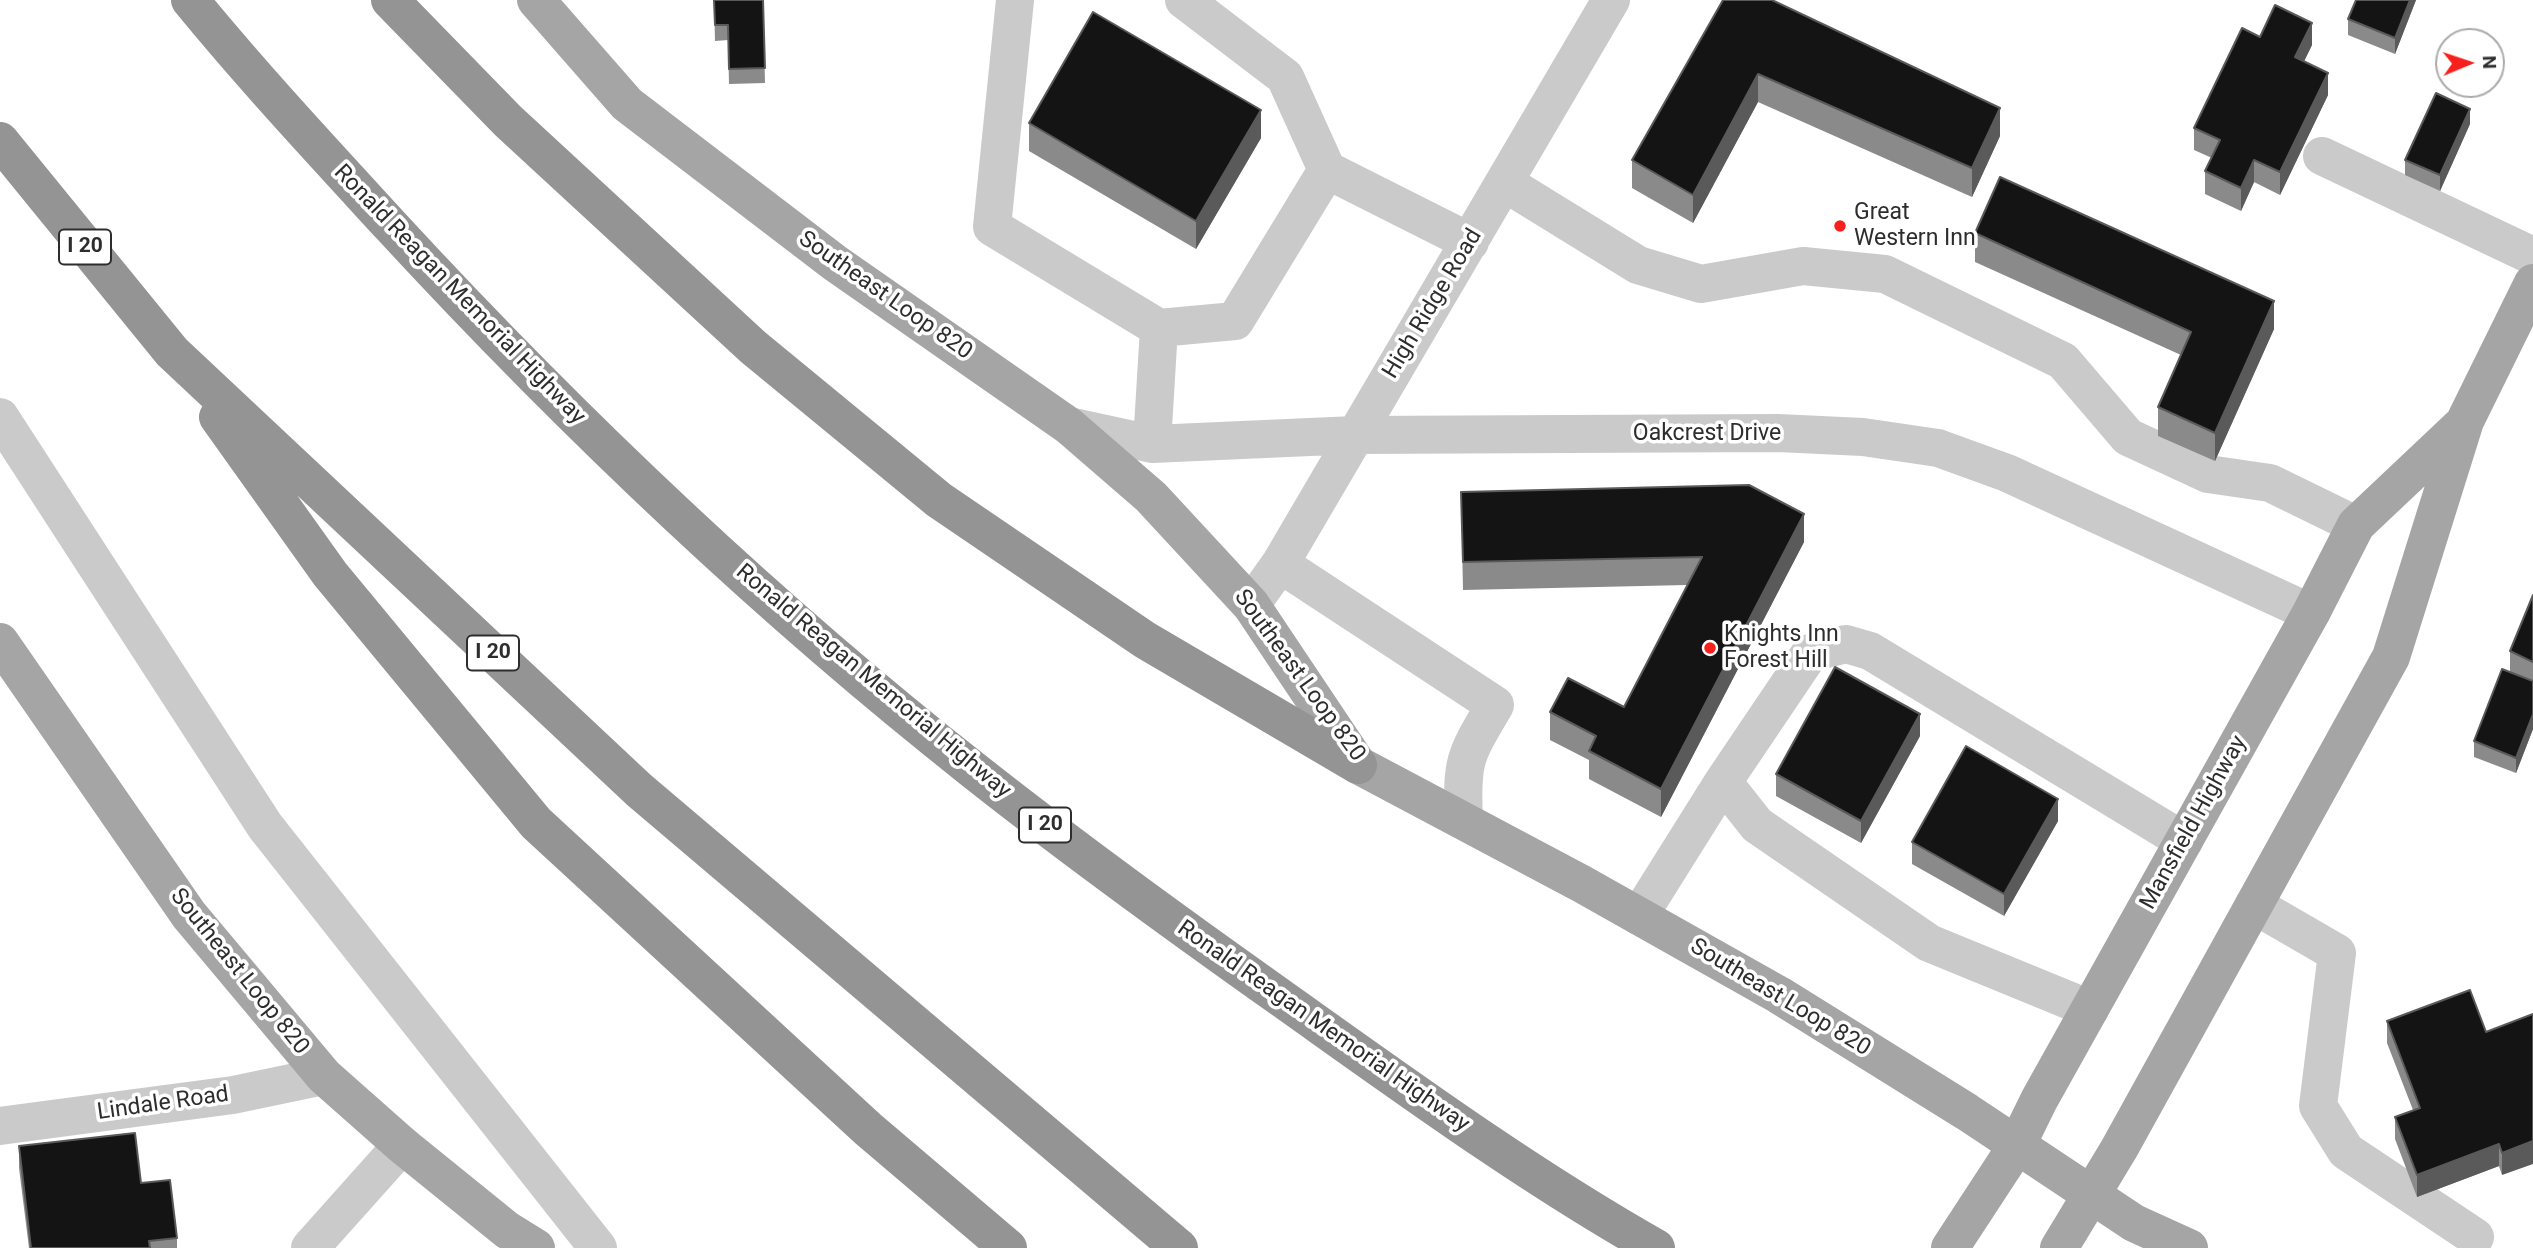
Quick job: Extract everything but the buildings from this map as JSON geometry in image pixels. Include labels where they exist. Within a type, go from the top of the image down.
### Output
[{"type":"highway","name":"Ronald Reagan Memorial Highway","points":[[190,0],[256,80],[490,333],[637,478],[801,626],[969,766],[1156,910],[1396,1080],[1656,1248]]},
{"type":"highway","points":[[390,0],[508,121],[753,347],[939,500],[1145,640],[1358,765]]},
{"type":"highway","name":"I 20","points":[[0,141],[172,352],[639,790],[1179,1248]]},
{"type":"highway","points":[[172,352],[330,575],[536,823],[868,1129],[1008,1248]]},
{"type":"main road","name":"Southeast Loop 820","points":[[542,2],[627,104],[835,263],[1069,426],[1151,496],[1251,605],[1358,765],[1464,820],[1791,1002],[1967,1112],[2134,1223],[2189,1248]]},
{"type":"main road","name":"Mansfield Highway","points":[[2059,1248],[2091,1196],[2391,657],[2465,421],[2533,283]]},
{"type":"main road","name":"Mansfield Highway","points":[[1950,1248],[2017,1147],[2090,1009],[2311,613],[2356,525],[2465,421]]},
{"type":"main road","name":"Southeast Loop 820","points":[[0,642],[189,915],[324,1076],[402,1145],[507,1230],[536,1248]]},
{"type":"street","points":[[1015,0],[992,227],[1159,328],[1235,321],[1327,170]]},
{"type":"street","points":[[1184,0],[1285,77],[1327,170],[1470,242]]},
{"type":"street","name":"High Ridge Road","points":[[1251,605],[1280,564],[1611,0]]},
{"type":"street","points":[[2322,156],[2533,256]]},
{"type":"street","points":[[1504,183],[1638,265],[1701,284],[1803,266],[1885,274],[2063,361],[2129,437],[2207,474],[2270,483],[2356,525]]},
{"type":"street","points":[[1152,444],[1159,328]]},
{"type":"street","points":[[0,417],[265,826],[598,1248]]},
{"type":"street","name":"Oakcrest Drive","points":[[1069,426],[1152,444],[1355,435],[1779,433],[1863,437],[1938,449],[2055,494],[2311,613]]},
{"type":"street","points":[[1280,564],[1495,705],[1467,751],[1462,773],[1464,820]]},
{"type":"street","points":[[1639,916],[1723,782],[1810,653],[1846,644],[1870,651],[2184,841]]},
{"type":"street","points":[[1723,782],[1757,825],[1929,943],[2090,1009]]},
{"type":"street","points":[[2254,905],[2337,953],[2318,1106],[2346,1151],[2475,1237]]},
{"type":"street","name":"Lindale Road","points":[[0,1126],[233,1095],[324,1076]]},
{"type":"street","points":[[310,1248],[402,1145]]},
{"type":"place","name":"Great Western Inn","points":[[1840,226]]},
{"type":"place","name":"Knights Inn Forest Hill","points":[[1710,648]]}]
